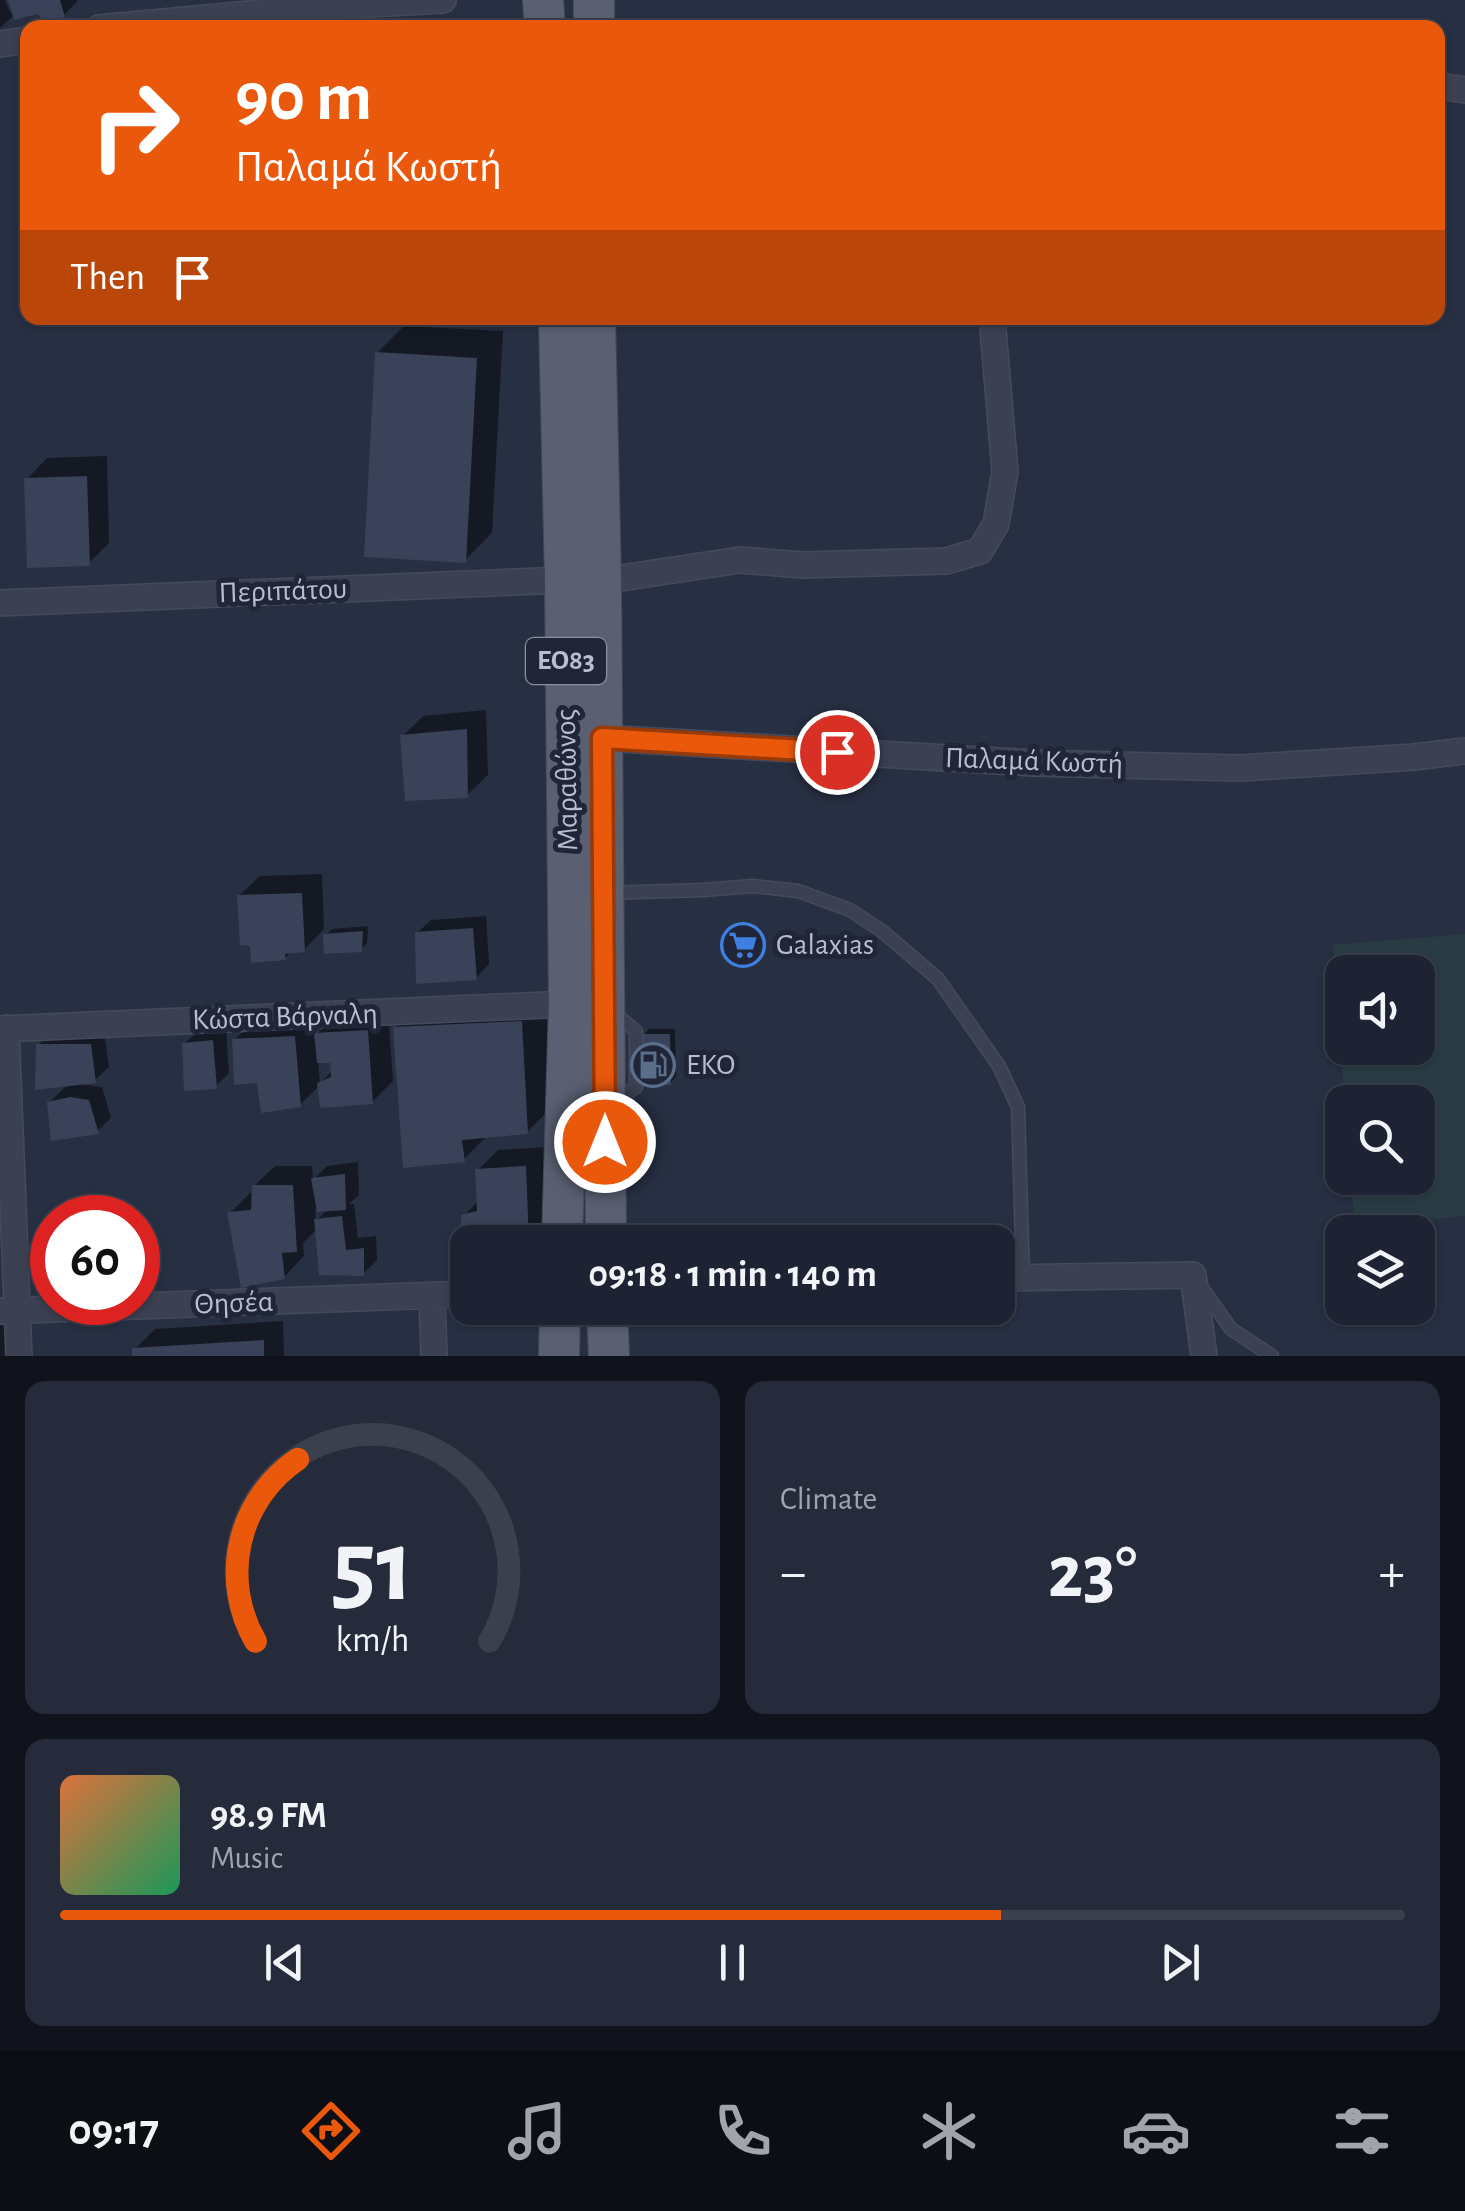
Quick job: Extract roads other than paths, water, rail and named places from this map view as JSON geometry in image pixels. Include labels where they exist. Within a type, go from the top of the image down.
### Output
[{"type":"main road","name":"Μαραθώνος","points":[[560,325],[602,738],[604,893],[587,1004],[564,1225]]},
{"type":"main road","name":"Μαραθώνος","points":[[595,325],[583,581],[587,1004],[605,1109],[606,1225]]},
{"type":"main road","points":[[559,1356],[560,1325]]},
{"type":"main road","points":[[608,1325],[610,1356]]},
{"type":"street","points":[[184,20],[443,0]]},
{"type":"street","name":"Περιπάτου","points":[[0,602],[583,581],[740,560],[803,565],[946,561],[980,551],[996,524],[1005,471],[993,325]]},
{"type":"street","name":"Παλαμά Κωστή","points":[[602,738],[1032,763],[1240,768],[1465,751]]},
{"type":"street","name":"Κώστα Βάρναλη","points":[[3,1028],[587,1004]]},
{"type":"street","points":[[3,1028],[8,1311],[19,1356]]},
{"type":"street","points":[[1015,1278],[1193,1275],[1204,1356]]},
{"type":"street","name":"Θησέα","points":[[8,1311],[450,1295]]},
{"type":"street","points":[[432,1296],[434,1356]]},
{"type":"lane","points":[[604,893],[753,886],[798,891],[850,910],[882,930],[938,978],[998,1066],[1018,1107],[1022,1175],[1015,1235]]},
{"type":"lane","points":[[1193,1275],[1231,1329],[1272,1356]]},
{"type":"place","name":"Galaxias","points":[[743,945]]},
{"type":"place","name":"EKO","points":[[653,1065]]}]
